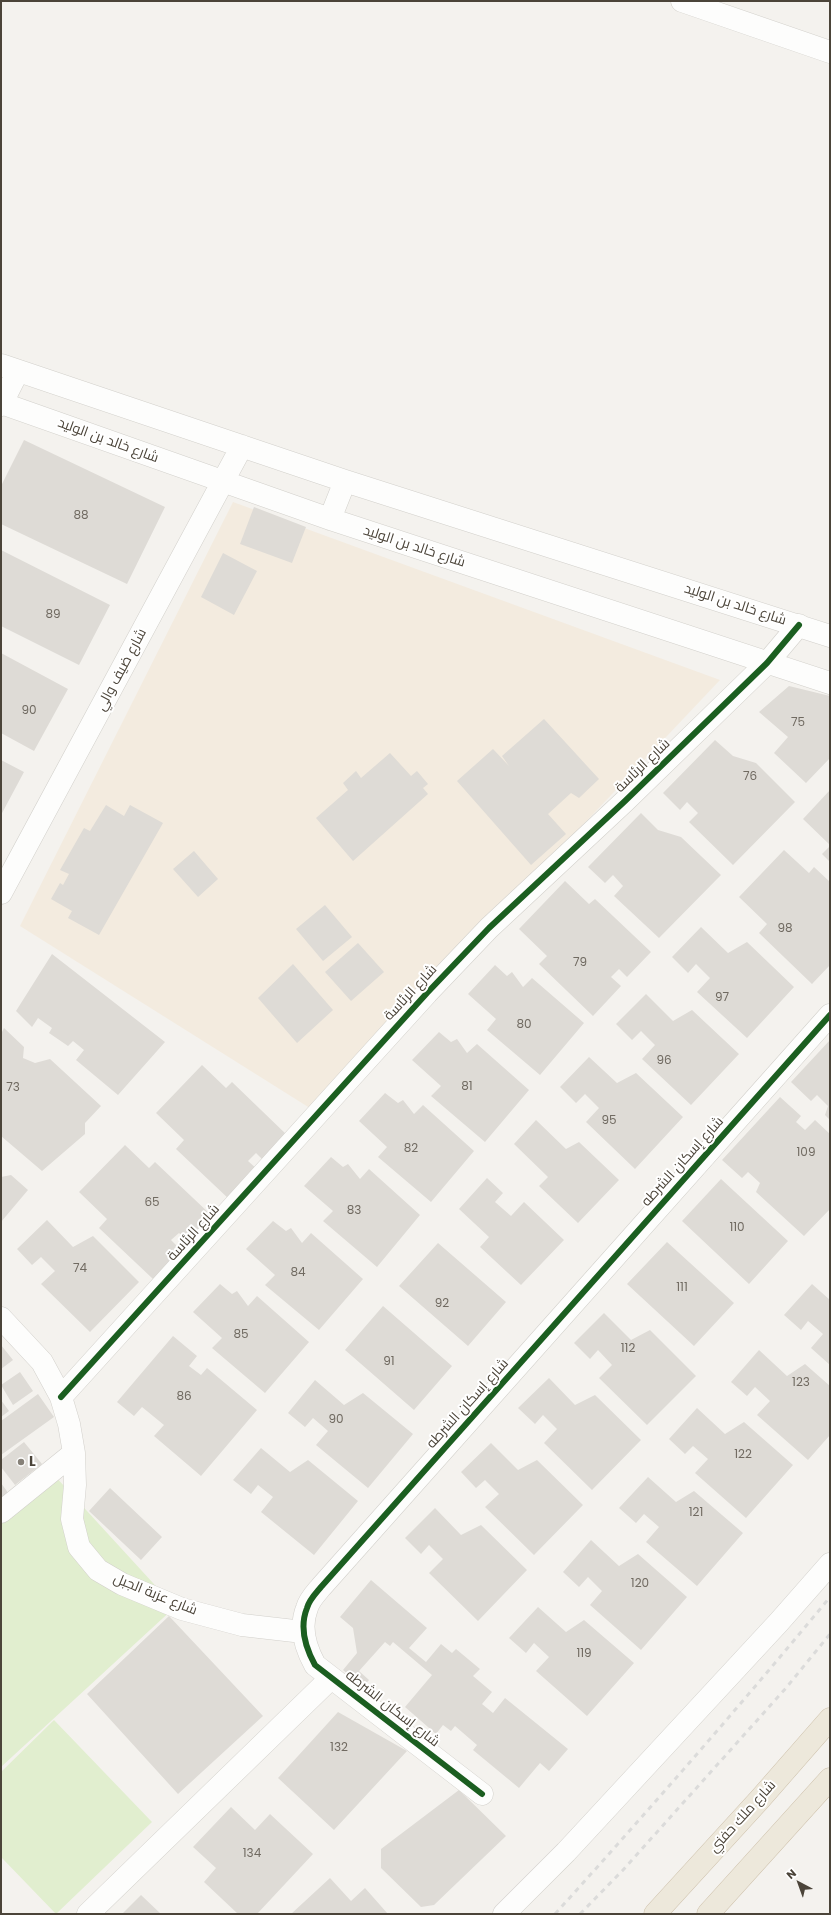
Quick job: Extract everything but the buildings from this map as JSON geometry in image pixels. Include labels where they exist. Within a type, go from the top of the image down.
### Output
[{"type":"highway","name":"شارع ملك حفني","points":[[655,1914],[760,1799],[830,1719]]},
{"type":"highway","points":[[708,1914],[830,1779]]},
{"type":"street","points":[[682,1],[830,52]]},
{"type":"street","points":[[1,404],[10,368]]},
{"type":"street","name":"شارع خالد بن الوليد","points":[[10,368],[345,481],[830,636]]},
{"type":"street","name":"شارع خالد بن الوليد","points":[[1,404],[330,520],[830,683]]},
{"type":"street","name":"شارع ضيف والي","points":[[1,893],[242,446]]},
{"type":"street","points":[[330,520],[345,481]]},
{"type":"street","name":"شارع الرئاسة","points":[[61,1397],[422,999],[489,928],[625,801],[767,662],[799,625]]},
{"type":"street","name":"شارع إسكان الشرطه","points":[[482,1794],[315,1665],[306,1650],[303,1632],[307,1608],[321,1586],[830,1015]]},
{"type":"street","name":"شارع عزبة الجبل","points":[[1,1318],[42,1362],[61,1397],[69,1424],[74,1453],[75,1486],[72,1519],[79,1547],[98,1570],[122,1584],[182,1609],[242,1625],[303,1632]]},
{"type":"street","points":[[1,1512],[74,1453]]},
{"type":"street","points":[[504,1914],[566,1852],[779,1622],[830,1564]]},
{"type":"street","points":[[88,1914],[331,1678]]},
{"type":"shaded area","points":[[233,502],[720,680],[313,1110],[20,926]]},
{"type":"green space","points":[[54,1475],[175,1607],[1,1767],[1,1523]]},
{"type":"green space","points":[[54,1720],[152,1822],[56,1914],[1,1857],[1,1772]]},
{"type":"railway","points":[[555,1914],[694,1757],[830,1597]]},
{"type":"railway","points":[[580,1914],[623,1870],[786,1688],[830,1634]]},
{"type":"cycle path","points":[[61,1397],[427,993],[489,928],[625,801],[767,663],[799,625]]},
{"type":"cycle path","points":[[482,1794],[315,1665],[308,1651],[303,1630],[303,1623],[308,1605],[321,1587],[830,1015]]},
{"type":"place","name":"L","points":[[21,1462]]}]
